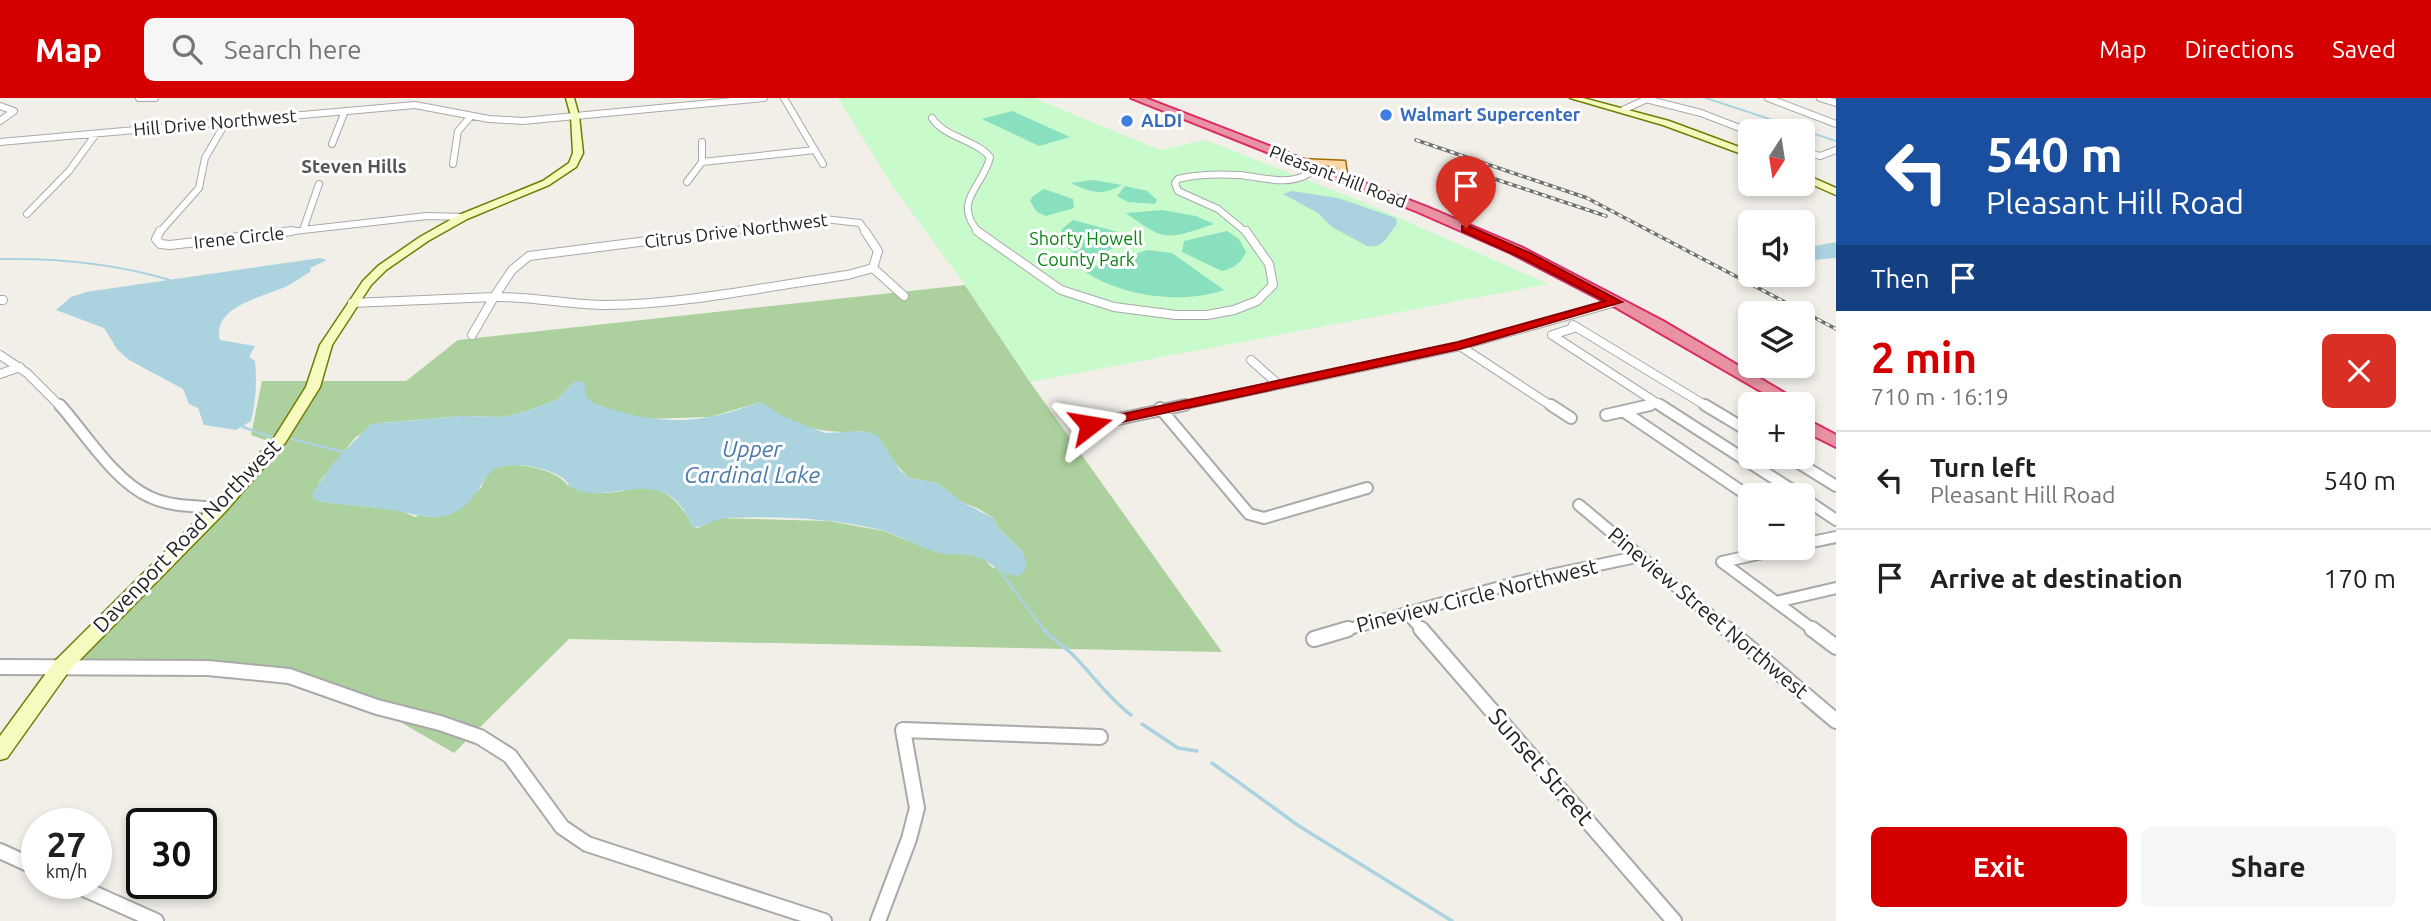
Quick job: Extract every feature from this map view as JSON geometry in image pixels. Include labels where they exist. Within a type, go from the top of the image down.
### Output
[{"type":"highway","name":"Pleasant Hill Road","points":[[1121,98],[1438,225],[1609,303],[1754,392]]},
{"type":"highway","name":"Pleasant Hill Road","points":[[1136,98],[1515,250],[1773,392]]},
{"type":"highway","points":[[1815,416],[1836,428]]},
{"type":"highway","points":[[1815,430],[1836,442]]},
{"type":"street","points":[[139,98],[155,98]]},
{"type":"street","name":"Davenport Road Northwest","points":[[0,752],[62,666],[219,508],[288,430],[313,387],[326,345],[352,303],[382,268],[463,217],[546,183],[573,165],[578,153],[575,116],[570,98]]},
{"type":"street","points":[[677,98],[679,106]]},
{"type":"street","name":"Hill Drive Northwest","points":[[0,142],[415,105],[510,121],[764,98]]},
{"type":"street","points":[[783,98],[823,164]]},
{"type":"street","points":[[1574,98],[1623,110],[1738,149]]},
{"type":"street","points":[[1768,98],[1836,124]]},
{"type":"street","points":[[1820,98],[1836,103]]},
{"type":"street","points":[[1623,110],[1647,99],[1701,113],[1738,127]]},
{"type":"street","points":[[0,106],[14,111],[0,121]]},
{"type":"street","points":[[332,144],[345,111]]},
{"type":"street","points":[[453,164],[456,130],[461,122],[471,116]]},
{"type":"street","points":[[932,118],[937,126],[984,150],[990,157],[972,190],[968,204],[969,218],[978,232],[995,246],[1032,267],[1056,288],[1082,299],[1149,315],[1202,315],[1234,310],[1265,296],[1273,285],[1274,278],[1268,260],[1231,218],[1178,191],[1175,183],[1186,177],[1204,175],[1288,181],[1304,178],[1310,173]]},
{"type":"street","name":"Irene Circle","points":[[226,122],[205,158],[199,188],[162,228],[156,239],[160,244],[419,217],[463,217]]},
{"type":"street","points":[[27,214],[69,171],[96,134]]},
{"type":"street","points":[[687,182],[702,162],[702,142]]},
{"type":"street","points":[[702,162],[816,150]]},
{"type":"street","points":[[1815,156],[1831,155],[1836,150]]},
{"type":"street","points":[[1815,182],[1836,192]]},
{"type":"street","points":[[303,230],[319,184]]},
{"type":"street","name":"Citrus Drive Northwest","points":[[497,296],[510,270],[517,262],[529,256],[824,219],[860,223],[878,251],[873,268]]},
{"type":"street","points":[[352,303],[497,296],[557,298],[604,305],[650,303],[848,275],[873,268],[904,296]]},
{"type":"street","points":[[472,335],[497,296]]},
{"type":"street","points":[[1090,425],[1460,346],[1609,303]]},
{"type":"street","points":[[1562,318],[1738,425]]},
{"type":"street","points":[[1577,327],[1552,335],[1781,483]]},
{"type":"street","points":[[1460,346],[1571,418]]},
{"type":"street","points":[[0,355],[20,366],[52,396],[118,473],[148,497],[219,508]]},
{"type":"street","points":[[1251,360],[1279,385]]},
{"type":"street","points":[[0,374],[20,366]]},
{"type":"street","points":[[1605,415],[1658,403]]},
{"type":"street","points":[[1160,408],[1249,514],[1264,518],[1367,488]]},
{"type":"street","points":[[1623,411],[1738,489]]},
{"type":"street","points":[[1808,469],[1836,486]]},
{"type":"street","name":"Pineview Street Northwest","points":[[1579,505],[1836,721]]},
{"type":"street","points":[[1815,506],[1836,520]]},
{"type":"street","points":[[1815,542],[1836,537]]},
{"type":"street","name":"Pineview Circle Northwest","points":[[1314,639],[1518,582],[1641,556]]},
{"type":"street","points":[[1738,558],[1722,562],[1836,647]]},
{"type":"street","points":[[1776,602],[1836,588]]},
{"type":"street","name":"Sunset Street","points":[[1407,613],[1674,921]]},
{"type":"street","points":[[0,667],[208,668],[289,676],[377,707],[481,737],[510,756],[562,827],[587,844],[824,921]]},
{"type":"street","points":[[878,921],[918,808],[903,730],[1100,737]]},
{"type":"street","points":[[0,851],[21,861]]},
{"type":"street","points":[[107,899],[156,921]]},
{"type":"green space","name":"Shorty Howell County Park","points":[[838,98],[1034,98],[1160,150],[1206,140],[1370,205],[1548,284],[1030,382],[965,285],[891,184]]},
{"type":"green space","points":[[1012,111],[1070,137],[1039,146],[982,119]]},
{"type":"green space","points":[[1093,180],[1122,185],[1108,191],[1096,192],[1071,183]]},
{"type":"green space","points":[[1125,186],[1147,191],[1157,200],[1155,204],[1128,202],[1117,196]]},
{"type":"green space","points":[[1044,189],[1073,199],[1074,208],[1046,216],[1037,212],[1030,201]]},
{"type":"green space","points":[[1162,210],[1196,216],[1214,224],[1176,235],[1159,234],[1126,213]]},
{"type":"green space","points":[[1073,220],[1118,232],[1123,243],[1090,260],[1080,256],[1068,248],[1060,234]]},
{"type":"green space","points":[[1227,231],[1239,239],[1246,252],[1239,262],[1230,268],[1222,271],[1182,252],[1184,241]]},
{"type":"green space","points":[[1148,250],[1172,253],[1224,290],[1189,297],[1151,295],[1114,286],[1083,270]]},
{"type":"green space","points":[[965,285],[1030,382],[1222,652],[569,639],[454,753],[362,700],[246,673],[74,663],[278,445],[251,435],[262,381],[406,381],[458,340]],"holes":[[[574,382],[589,402],[644,419],[710,417],[761,402],[785,418],[810,428],[837,432],[865,431],[909,478],[937,483],[962,502],[993,518],[999,529],[1023,552],[993,568],[984,559],[972,555],[936,552],[884,531],[829,521],[715,518],[698,528],[693,527],[672,498],[658,490],[639,488],[609,493],[596,492],[567,485],[554,474],[521,465],[494,469],[481,488],[415,517],[399,510],[321,502],[319,482],[356,437],[381,423],[462,416],[501,417],[525,412],[558,399]]]},
{"type":"water","points":[[1292,191],[1338,198],[1396,218],[1397,224],[1382,243],[1367,246],[1332,227],[1318,213],[1283,194]]},
{"type":"water","points":[[1836,242],[1836,258],[1815,260],[1815,246]]},
{"type":"water","points":[[320,258],[327,260],[310,268],[311,271],[287,286],[242,304],[231,311],[219,328],[220,340],[255,346],[249,357],[255,361],[256,369],[253,414],[251,421],[236,430],[204,425],[198,408],[189,404],[183,389],[129,360],[117,349],[104,328],[56,310],[71,297],[86,292]]},
{"type":"water","name":"Upper Cardinal Lake","points":[[574,382],[585,383],[586,395],[591,402],[637,416],[664,420],[705,418],[761,402],[782,416],[825,433],[866,431],[878,436],[899,469],[909,478],[937,483],[962,502],[993,518],[999,529],[1023,552],[1027,565],[1021,575],[1009,574],[978,557],[936,552],[881,530],[824,520],[727,518],[693,527],[677,502],[662,492],[640,489],[587,493],[574,489],[554,473],[537,467],[518,465],[493,470],[468,503],[444,516],[425,517],[314,499],[312,493],[335,461],[371,424],[462,416],[501,417],[525,412],[558,399]]},
{"type":"waterway","points":[[1706,98],[1836,141]]},
{"type":"waterway","points":[[0,259],[86,263],[128,269],[170,280]]},
{"type":"waterway","points":[[243,427],[272,437]]},
{"type":"waterway","points":[[292,439],[343,452]]},
{"type":"waterway","points":[[999,570],[1045,631]]},
{"type":"waterway","points":[[1044,629],[1131,715]]},
{"type":"waterway","points":[[1142,724],[1178,748],[1197,751]]},
{"type":"waterway","points":[[1212,763],[1299,826],[1452,921]]},
{"type":"railway","points":[[1416,140],[1587,198],[1836,329]]},
{"type":"railway","points":[[1474,172],[1606,216]]},
{"type":"place","name":"Walmart Supercenter","points":[[1386,115]]},
{"type":"place","name":"ALDI","points":[[1127,121]]},
{"type":"district","name":"Steven Hills","points":[[354,166]]},
{"type":"route","points":[[1090,425],[1460,346],[1616,302],[1528,256],[1466,228]]}]
